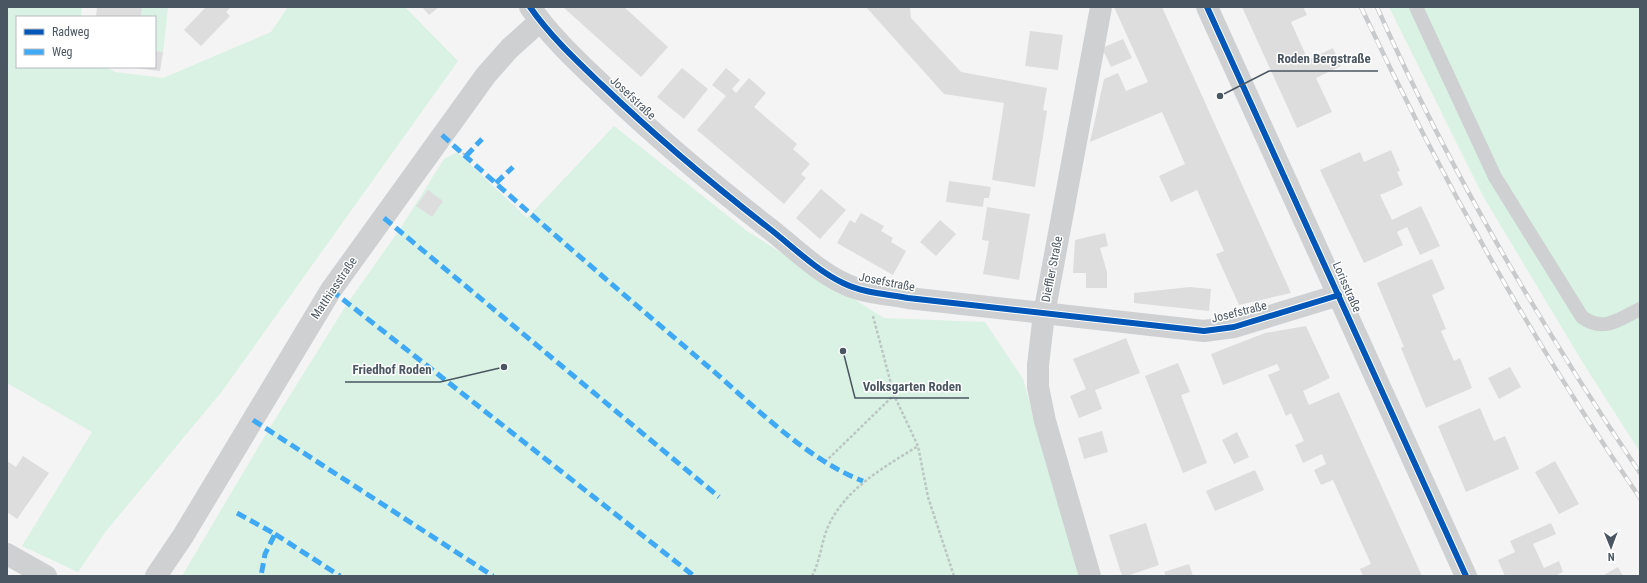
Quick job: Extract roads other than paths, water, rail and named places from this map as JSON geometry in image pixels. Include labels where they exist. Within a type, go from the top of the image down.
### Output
[{"type":"street","name":"Dieffler Straße","points":[[1090,576],[1045,422],[1038,387],[1038,365],[1044,314],[1101,7]]},
{"type":"street","name":"Lorisstraße","points":[[1207,7],[1466,576]]},
{"type":"street","name":"Josefstraße","points":[[535,14],[582,66],[630,111],[739,206],[814,264],[843,283],[866,291],[908,298],[1204,331],[1234,327],[1339,295]]},
{"type":"street","name":"Matthiasstraße","points":[[156,576],[183,536],[331,290],[486,75],[510,48],[535,14]]},
{"type":"street","points":[[7,554],[46,576]]},
{"type":"lane","points":[[1416,7],[1495,177],[1582,316],[1598,325],[1609,324],[1640,309]]},
{"type":"railway","points":[[1361,7],[1423,134],[1490,258],[1563,380],[1640,498]]},
{"type":"railway","points":[[1377,7],[1434,127],[1498,245],[1567,361],[1640,473]]},
{"type":"place","name":"Roden Bergstraße","points":[[1220,96]]},
{"type":"place","name":"Volksgarten Roden","points":[[843,351]]},
{"type":"place","name":"Friedhof Roden","points":[[504,367]]}]
